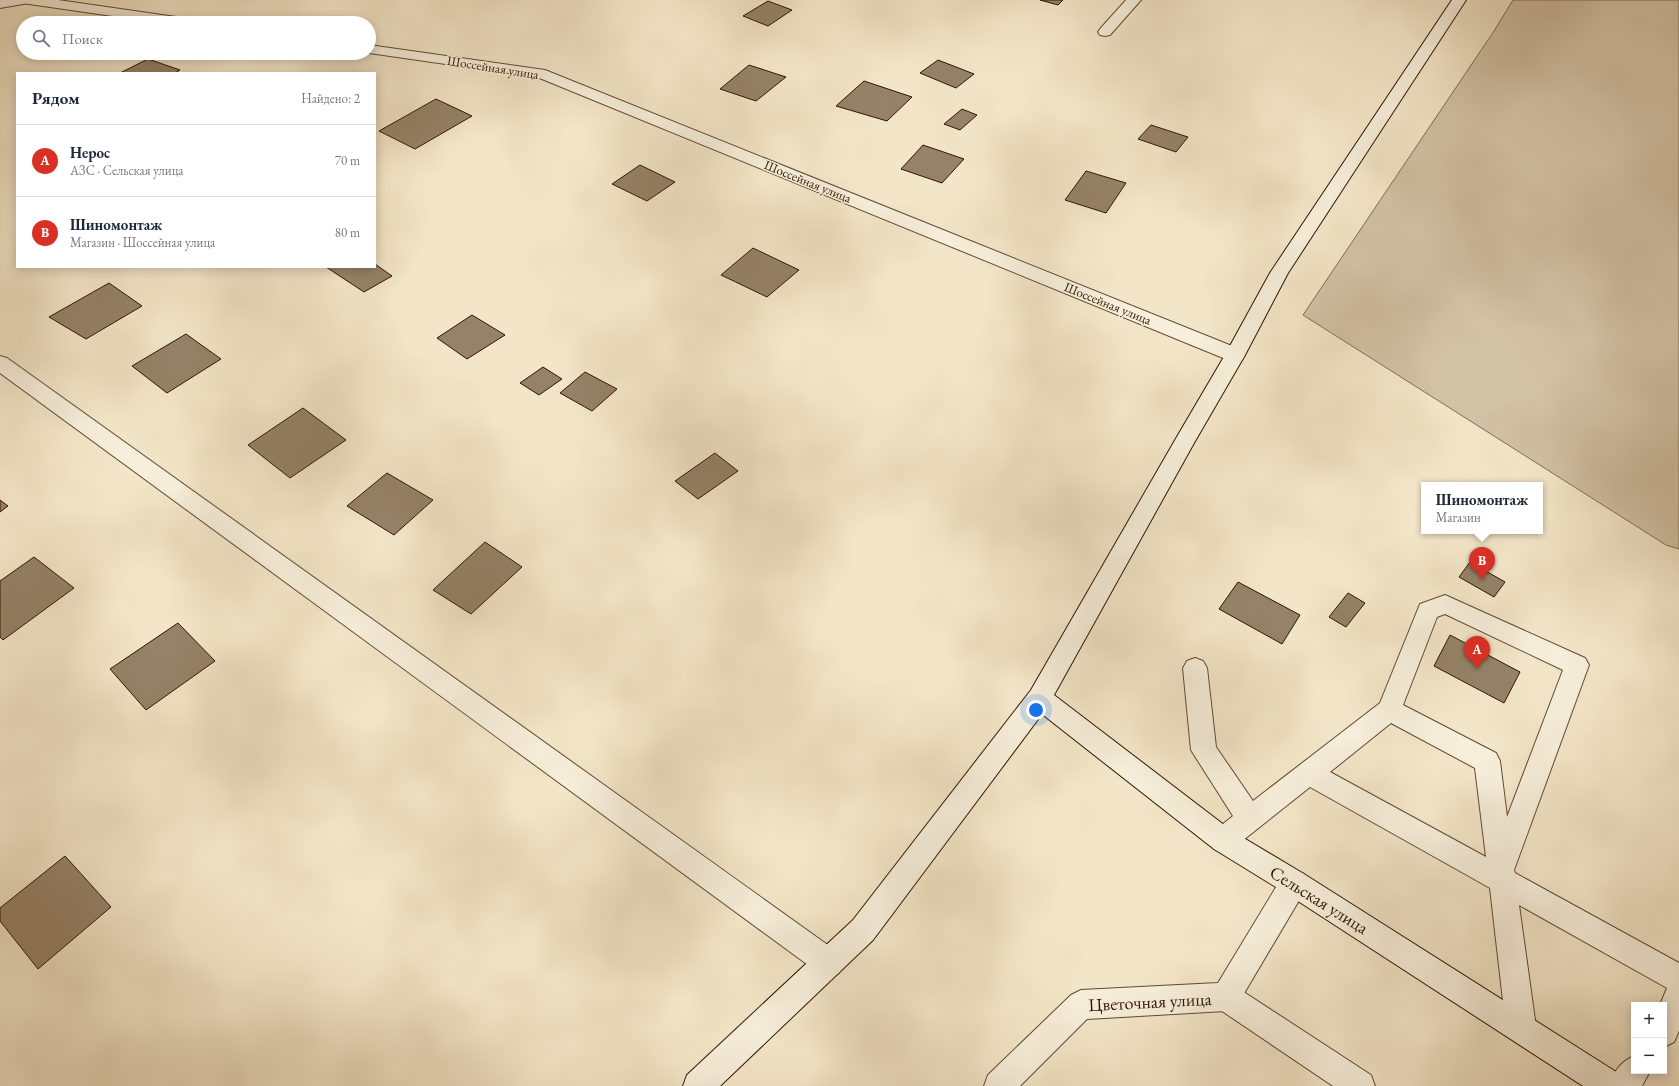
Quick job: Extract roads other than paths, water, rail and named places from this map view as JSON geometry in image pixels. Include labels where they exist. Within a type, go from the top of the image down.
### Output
[{"type":"main road","points":[[0,4],[24,0]]},
{"type":"main road","points":[[29,0],[141,16]]},
{"type":"main road","points":[[1105,32],[1134,0]]},
{"type":"main road","points":[[698,1086],[863,930],[1040,698],[1181,447],[1235,355],[1279,273],[1459,0]]},
{"type":"main road","name":"Шоссейная улица","points":[[376,49],[540,73],[1235,355]]},
{"type":"main road","points":[[0,363],[829,963]]},
{"type":"main road","points":[[1223,840],[1389,710],[1428,611],[1445,604],[1577,665],[1501,876]]},
{"type":"main road","points":[[1194,668],[1204,750],[1250,819]]},
{"type":"main road","name":"Сельская улица","points":[[1040,698],[1223,840],[1294,883],[1521,1027],[1610,1086]]},
{"type":"main road","points":[[1389,710],[1487,761],[1521,1027]]},
{"type":"main road","points":[[1308,773],[1501,876],[1679,979]]},
{"type":"main road","name":"Цветочная улица","points":[[999,1086],[1082,1005],[1226,997],[1294,883]]},
{"type":"main road","points":[[1667,1024],[1679,992]]},
{"type":"main road","points":[[1226,997],[1360,1086]]},
{"type":"main road","points":[[1624,1086],[1633,1074]]},
{"type":"place","name":"Шиномонтаж","points":[[1482,580]]},
{"type":"place","name":"Нерос","points":[[1477,669]]}]
